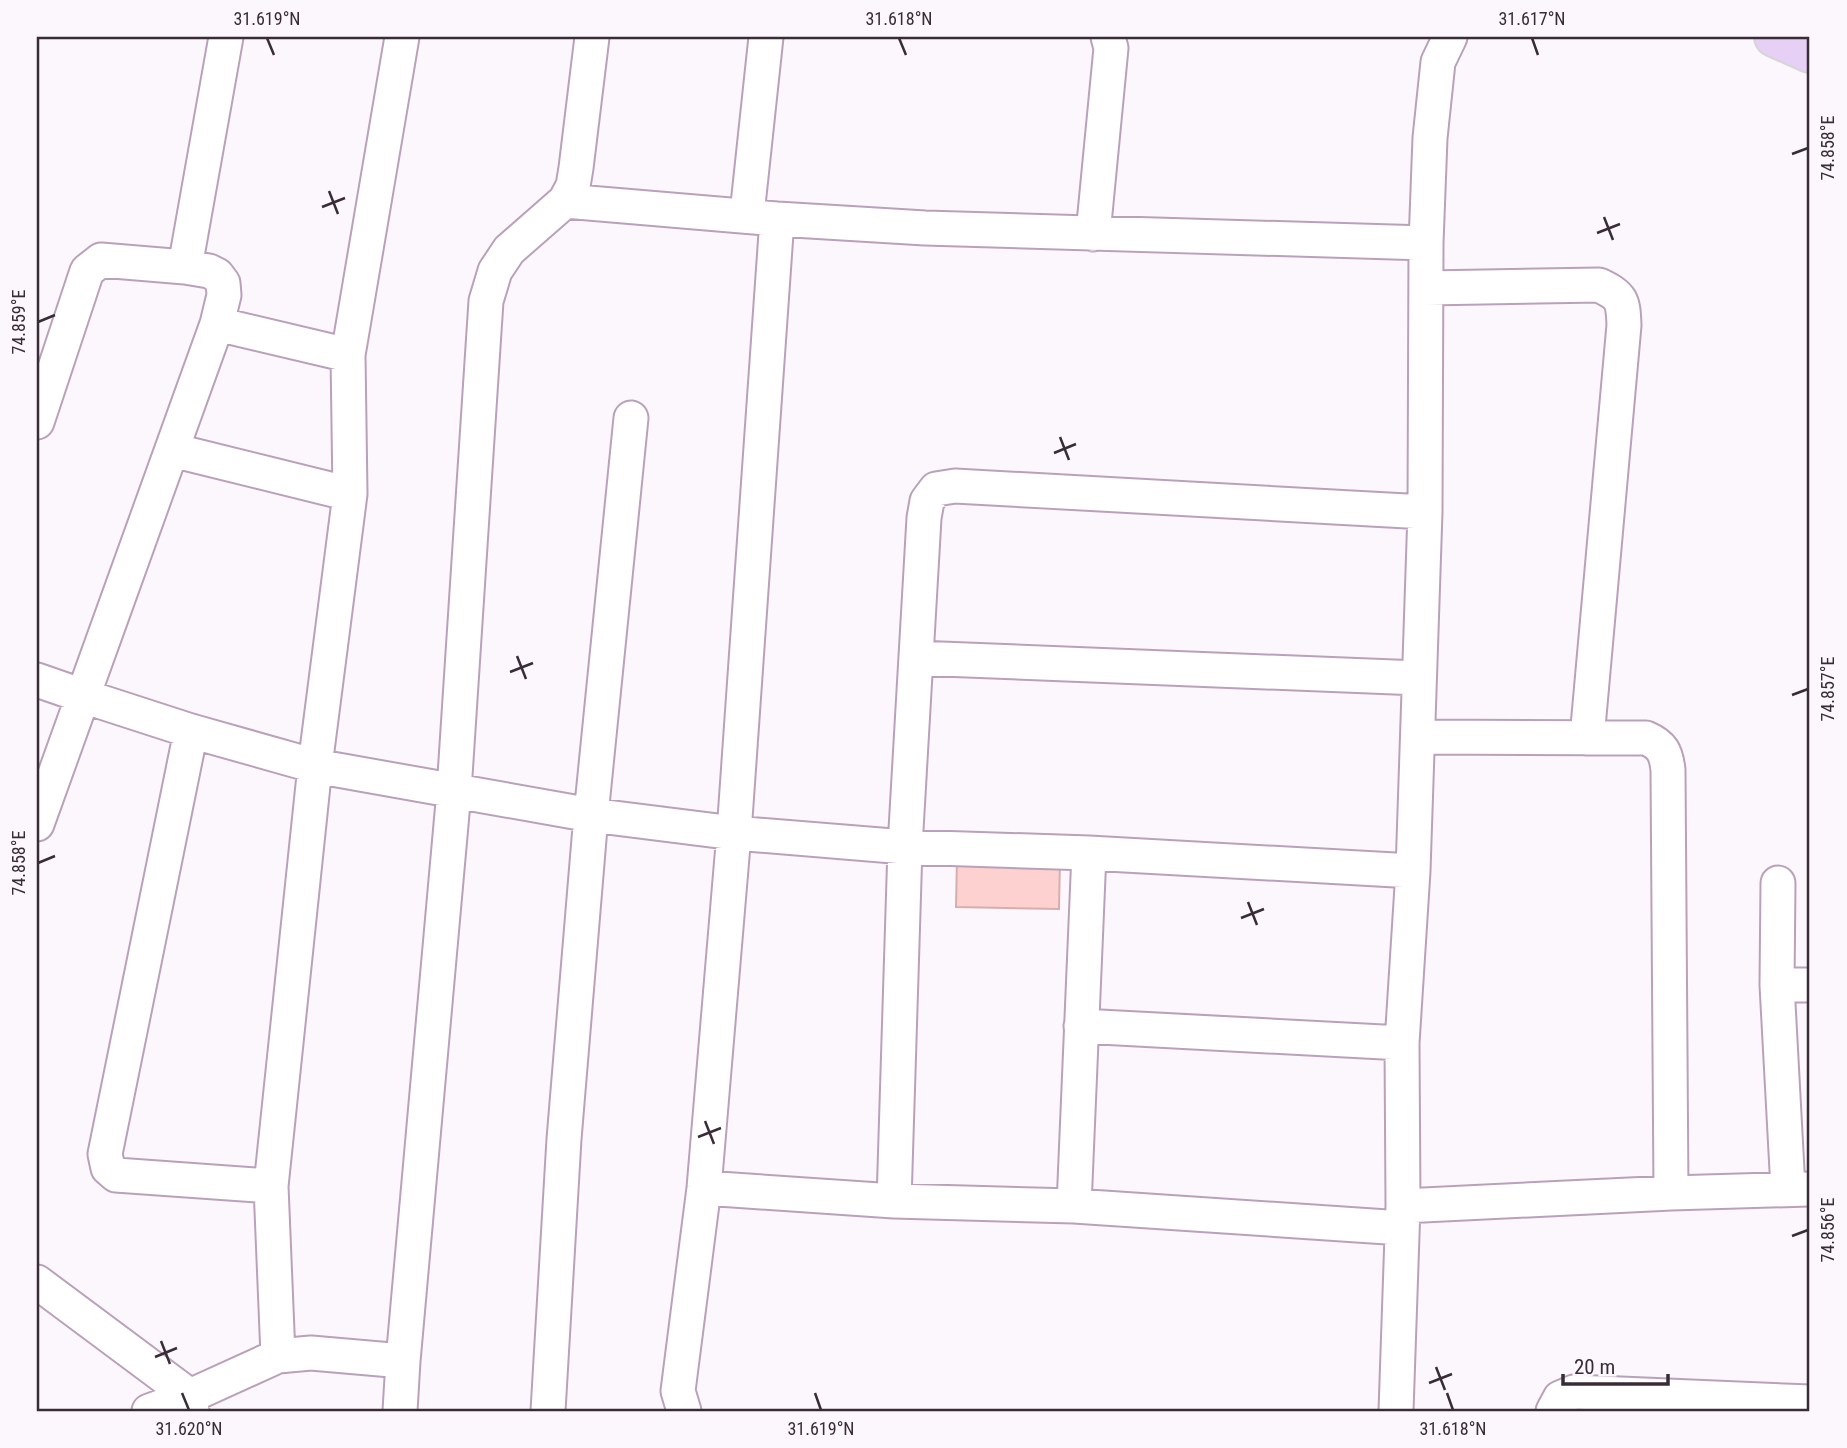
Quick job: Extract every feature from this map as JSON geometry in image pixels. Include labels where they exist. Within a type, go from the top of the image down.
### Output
[{"type":"highway","points":[[1774,37],[1810,53]]},
{"type":"street","points":[[184,267],[226,37]]},
{"type":"street","points":[[278,1356],[271,1186],[314,766],[350,494],[348,355],[402,37]]},
{"type":"street","points":[[684,1411],[678,1391],[704,1188],[734,833],[762,217],[766,37]]},
{"type":"street","points":[[1093,234],[1111,48],[1108,37]]},
{"type":"street","points":[[1396,1411],[1403,1217],[1402,1043],[1413,871],[1425,512],[1426,243],[1430,138],[1438,62],[1450,37]]},
{"type":"street","points":[[400,1411],[454,791],[486,301],[495,271],[509,250],[565,201],[573,186],[586,38]]},
{"type":"street","points":[[565,201],[925,228],[1426,243]]},
{"type":"street","points":[[37,422],[87,271],[101,260],[184,267],[217,275],[223,283],[224,295],[217,324],[37,824]]},
{"type":"street","points":[[1426,288],[1599,285],[1617,294],[1623,308],[1625,325],[1587,738]]},
{"type":"street","points":[[217,324],[348,355]]},
{"type":"street","points":[[548,1411],[564,1139],[591,815],[631,418]]},
{"type":"street","points":[[172,450],[350,494]]},
{"type":"street","points":[[894,1201],[905,847],[927,500],[936,489],[955,486],[1425,512]]},
{"type":"street","points":[[916,658],[1419,678]]},
{"type":"street","points":[[37,680],[191,731],[314,766],[591,815],[734,833],[905,847],[1088,853],[1413,871]]},
{"type":"street","points":[[191,731],[108,1140],[106,1161],[108,1168],[124,1177],[271,1186]]},
{"type":"street","points":[[1418,737],[1646,738],[1661,745],[1666,755],[1668,783],[1671,1193]]},
{"type":"street","points":[[1074,1206],[1088,853]]},
{"type":"street","points":[[704,1188],[894,1201],[1403,1217],[1671,1193],[1799,1189],[1777,985],[1778,883]]},
{"type":"street","points":[[1777,985],[1810,985]]},
{"type":"street","points":[[1081,1027],[1402,1043]]},
{"type":"street","points":[[37,1282],[191,1403]]},
{"type":"street","points":[[149,1411],[191,1403],[278,1356],[311,1353],[403,1361]]},
{"type":"street","points":[[1553,1411],[1560,1398],[1574,1392],[1753,1406],[1810,1402]]},
{"type":"building","points":[[957,857],[1060,858],[1059,909],[956,907]]}]
